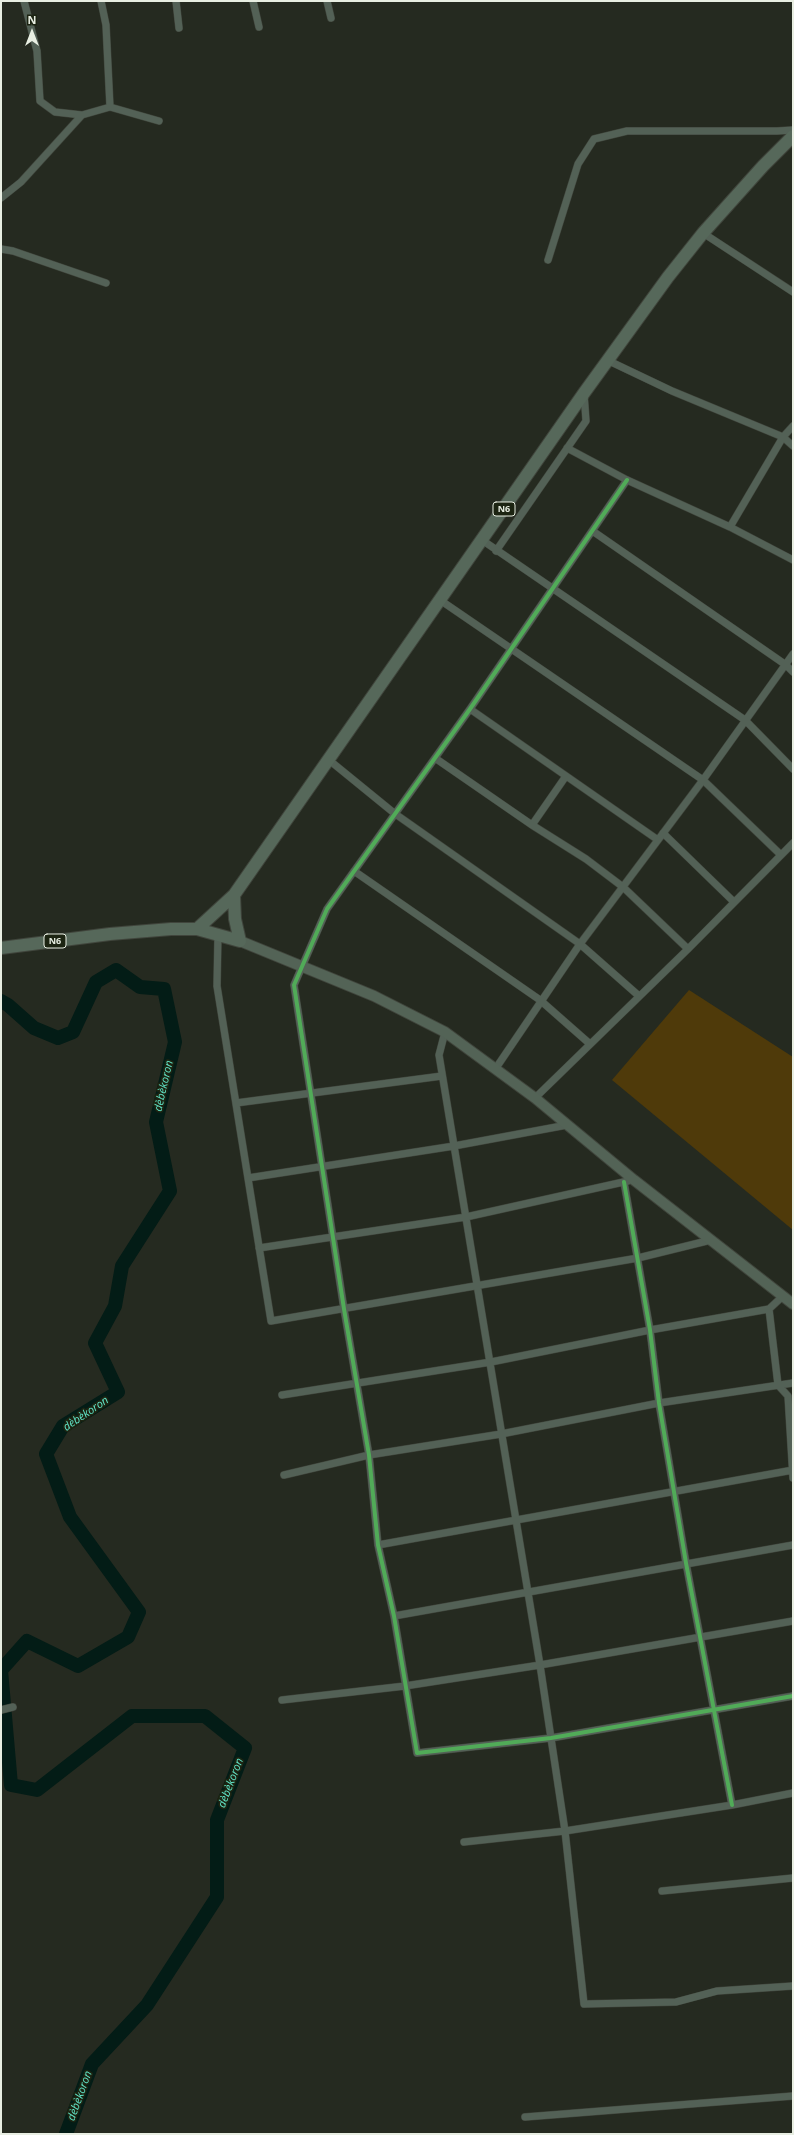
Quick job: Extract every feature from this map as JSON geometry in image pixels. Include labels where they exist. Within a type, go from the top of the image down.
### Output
[{"type":"highway","name":"N6","points":[[197,929],[234,895],[584,393],[609,361],[636,319],[703,233],[792,136]]},
{"type":"highway","points":[[234,895],[235,919],[240,941]]},
{"type":"highway","name":"N6","points":[[1,948],[152,930],[197,929],[240,941]]},
{"type":"main road","points":[[240,941],[374,996],[445,1032],[535,1098],[634,1180],[793,1304]]},
{"type":"street","points":[[24,1],[37,51],[40,101],[55,112],[82,115],[110,107],[159,121]]},
{"type":"street","points":[[101,1],[106,25],[110,107]]},
{"type":"street","points":[[176,1],[179,28]]},
{"type":"street","points":[[253,1],[259,27]]},
{"type":"street","points":[[327,1],[331,18]]},
{"type":"street","points":[[1,198],[21,182],[82,115]]},
{"type":"street","points":[[548,260],[578,164],[594,139],[627,131],[777,131],[792,136]]},
{"type":"street","points":[[703,233],[793,292]]},
{"type":"street","points":[[1,249],[13,251],[106,283]]},
{"type":"street","points":[[609,361],[672,391],[783,437],[793,446]]},
{"type":"street","points":[[496,551],[586,421],[584,393]]},
{"type":"street","points":[[730,527],[783,437],[793,426]]},
{"type":"street","points":[[567,448],[628,480],[730,527],[793,560]]},
{"type":"street","points":[[628,480],[594,532],[470,709],[394,813],[327,909],[294,985],[344,1309],[369,1455],[378,1545],[394,1616],[417,1753],[551,1738],[793,1696]]},
{"type":"street","points":[[594,532],[786,665],[793,672]]},
{"type":"street","points":[[482,540],[552,590],[745,720],[793,769]]},
{"type":"street","points":[[440,600],[703,780],[781,855]]},
{"type":"street","points":[[496,1068],[540,1000],[580,944],[703,780],[793,654]]},
{"type":"street","points":[[470,709],[658,840]]},
{"type":"street","points":[[435,758],[532,825],[586,859],[623,887],[688,949]]},
{"type":"street","points":[[329,760],[394,813],[580,944],[639,996]]},
{"type":"street","points":[[532,825],[566,776]]},
{"type":"street","points":[[663,833],[734,902]]},
{"type":"street","points":[[535,1098],[688,949],[793,843]]},
{"type":"street","points":[[354,871],[540,1000],[590,1044]]},
{"type":"street","points":[[218,935],[217,986],[271,1321],[638,1258],[711,1240]]},
{"type":"street","points":[[445,1032],[439,1055],[442,1076],[491,1362],[501,1434],[540,1665],[565,1830],[584,2004],[676,2002],[717,1991],[793,1986]]},
{"type":"street","points":[[236,1103],[311,1095],[442,1076]]},
{"type":"street","points":[[248,1178],[322,1168],[568,1125]]},
{"type":"street","points":[[259,1248],[466,1217],[634,1180]]},
{"type":"street","points":[[624,1182],[650,1330],[659,1403],[686,1563],[732,1805]]},
{"type":"street","points":[[282,1395],[491,1362],[650,1330],[769,1309],[783,1296]]},
{"type":"street","points":[[769,1309],[778,1385],[788,1396],[793,1478]]},
{"type":"street","points":[[284,1475],[369,1455],[501,1434],[659,1403],[793,1383]]},
{"type":"street","points":[[378,1545],[792,1470]]},
{"type":"street","points":[[394,1616],[793,1545]]},
{"type":"street","points":[[282,1700],[405,1686],[540,1665],[793,1621]]},
{"type":"street","points":[[1,1710],[13,1707]]},
{"type":"street","points":[[464,1842],[565,1830],[732,1805],[793,1793]]},
{"type":"street","points":[[662,1891],[793,1878]]},
{"type":"street","points":[[525,2117],[793,2096]]},
{"type":"shaded area","points":[[689,990],[793,1057],[793,1230],[612,1080]]},
{"type":"waterway","name":"dèbèkoron","points":[[1,1001],[8,1005],[34,1028],[58,1038],[73,1032],[96,982],[116,970],[140,987],[164,989],[175,1042],[156,1122],[170,1191],[122,1266],[115,1306],[95,1343],[118,1392],[63,1426],[46,1454],[70,1517],[139,1612],[128,1637],[78,1666],[27,1641],[1,1670],[11,1785],[37,1790],[132,1716],[205,1716],[245,1748],[217,1820],[217,1897],[147,2005],[92,2064],[66,2134]]},
{"type":"cycle path","points":[[627,480],[470,709],[327,909],[294,985],[344,1309],[369,1455],[378,1545],[394,1616],[417,1753],[551,1738],[793,1696]]},
{"type":"cycle path","points":[[624,1182],[650,1330],[659,1403],[686,1563],[732,1805]]}]
